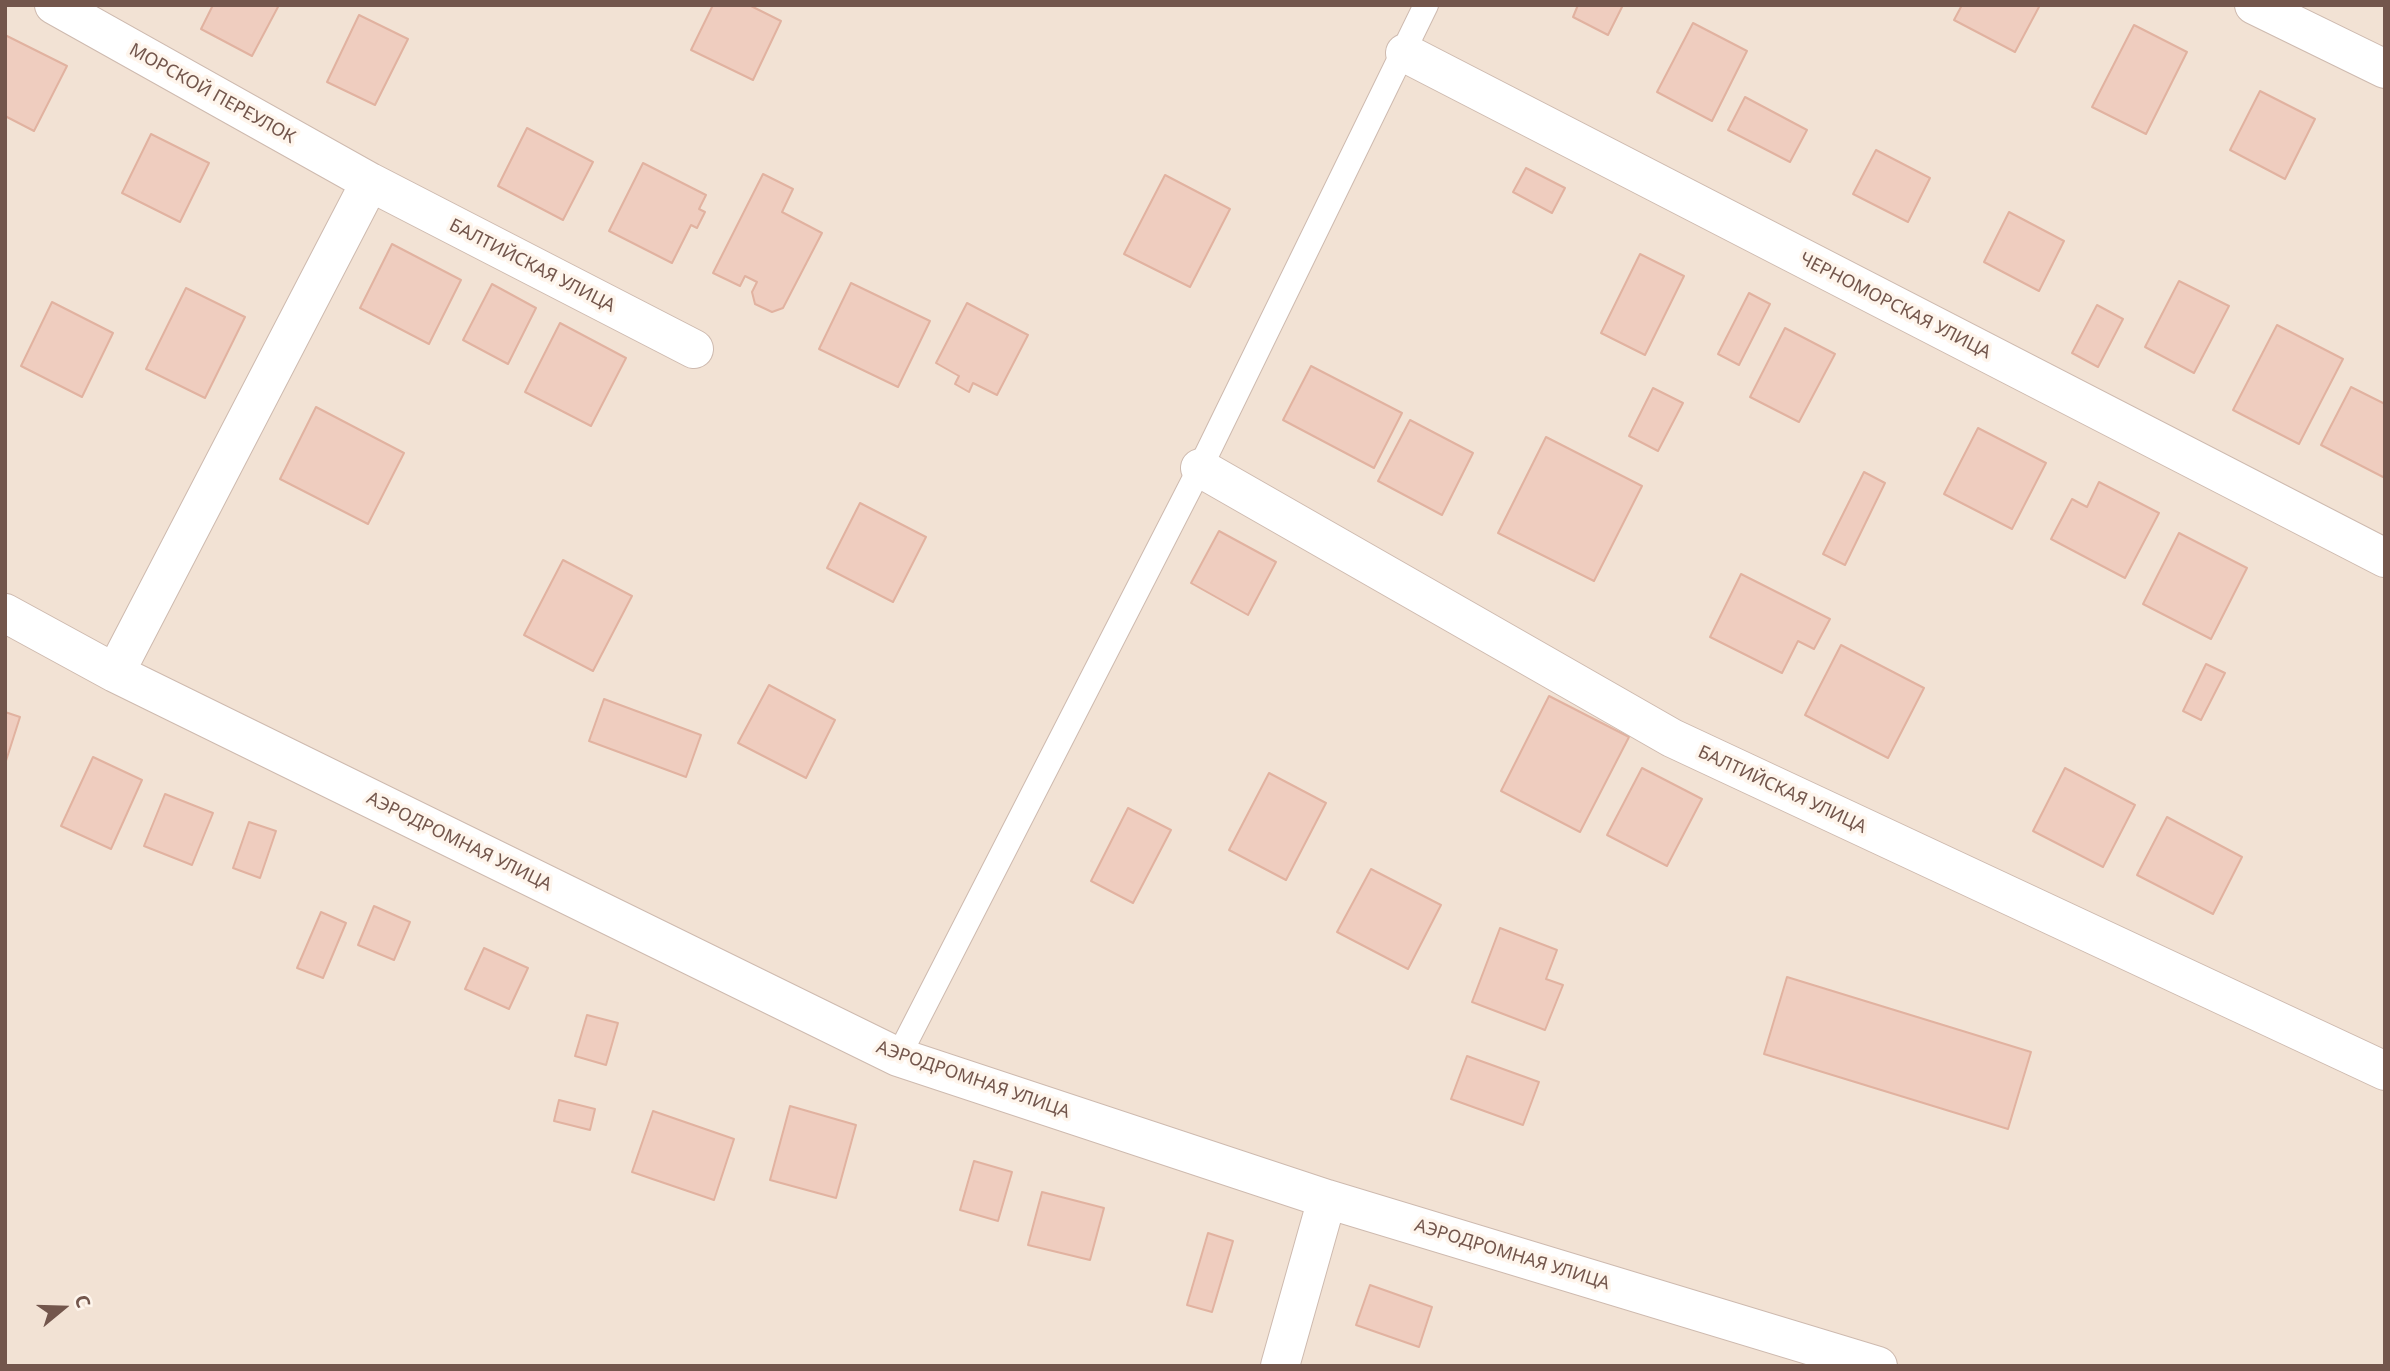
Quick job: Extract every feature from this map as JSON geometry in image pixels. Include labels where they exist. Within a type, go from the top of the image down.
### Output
[{"type":"street","name":"МОРСКОЙ ПЕРЕУЛОК","points":[[54,5],[370,182]]},
{"type":"street","points":[[2254,5],[2385,69]]},
{"type":"street","name":"ЧЕРНОМОРСКАЯ УЛИЦА","points":[[1405,53],[2385,558]]},
{"type":"street","name":"БАЛТИЙСКАЯ УЛИЦА","points":[[370,182],[694,349]]},
{"type":"street","points":[[115,673],[370,182]]},
{"type":"street","name":"БАЛТИЙСКАЯ УЛИЦА","points":[[1200,468],[1672,738],[2385,1071]]},
{"type":"street","name":"АЭРОДРОМНАЯ УЛИЦА","points":[[5,613],[115,673],[898,1057],[1327,1199],[1878,1366]]},
{"type":"street","points":[[1280,1366],[1327,1199]]},
{"type":"lane","points":[[898,1057],[1200,468],[1405,53],[1426,5]]},
{"type":"shaded area","points":[[5,5],[2385,5],[2385,1366],[5,1366]]},
{"type":"building","points":[[213,5],[279,5],[252,56],[201,29]]},
{"type":"building","points":[[713,5],[749,5],[781,21],[753,80],[691,50]]},
{"type":"building","points":[[1578,5],[1623,5],[1608,35],[1573,17]]},
{"type":"building","points":[[1962,5],[2040,5],[2015,52],[1954,20]]},
{"type":"building","points":[[359,15],[408,39],[375,105],[327,82]]},
{"type":"building","points":[[1693,23],[1747,51],[1712,121],[1657,92]]},
{"type":"building","points":[[2134,25],[2187,52],[2146,134],[2092,107]]},
{"type":"building","points":[[5,35],[67,66],[34,131],[5,116]]},
{"type":"building","points":[[2260,91],[2315,119],[2285,179],[2230,150]]},
{"type":"building","points":[[1745,97],[1807,130],[1790,162],[1728,130]]},
{"type":"building","points":[[527,128],[593,162],[563,220],[498,186]]},
{"type":"building","points":[[151,134],[209,163],[180,222],[122,193]]},
{"type":"building","points":[[1876,150],[1930,178],[1908,222],[1853,194]]},
{"type":"building","points":[[643,163],[706,195],[699,209],[705,212],[697,228],[691,225],[672,263],[609,231]]},
{"type":"building","points":[[1526,168],[1565,188],[1552,213],[1513,192]]},
{"type":"building","points":[[763,174],[793,189],[782,212],[822,233],[783,308],[772,312],[755,304],[752,292],[757,282],[745,276],[740,286],[713,273]]},
{"type":"building","points":[[1165,175],[1230,209],[1190,287],[1124,254]]},
{"type":"building","points":[[2009,212],[2064,241],[2039,291],[1984,262]]},
{"type":"building","points":[[392,244],[461,280],[429,344],[360,308]]},
{"type":"building","points":[[1640,254],[1684,276],[1645,355],[1601,333]]},
{"type":"building","points":[[2179,281],[2229,306],[2194,373],[2145,347]]},
{"type":"building","points":[[851,283],[930,321],[898,387],[819,349]]},
{"type":"building","points":[[492,284],[536,308],[508,364],[463,340]]},
{"type":"building","points":[[186,288],[245,317],[205,398],[146,369]]},
{"type":"building","points":[[1749,293],[1770,304],[1739,365],[1718,354]]},
{"type":"building","points":[[52,302],[113,333],[82,397],[21,366]]},
{"type":"building","points":[[967,303],[1028,335],[997,395],[973,383],[969,392],[955,384],[959,376],[936,363]]},
{"type":"building","points":[[2097,305],[2123,319],[2098,367],[2072,353]]},
{"type":"building","points":[[560,323],[626,358],[591,426],[525,392]]},
{"type":"building","points":[[2277,325],[2343,359],[2299,444],[2233,410]]},
{"type":"building","points":[[1785,328],[1835,354],[1799,422],[1750,397]]},
{"type":"building","points":[[1311,366],[1402,413],[1374,468],[1283,420]]},
{"type":"building","points":[[2351,387],[2385,404],[2385,478],[2321,445]]},
{"type":"building","points":[[1653,388],[1683,403],[1658,451],[1629,436]]},
{"type":"building","points":[[316,407],[404,453],[368,524],[280,479]]},
{"type":"building","points":[[1410,420],[1473,453],[1442,515],[1378,481]]},
{"type":"building","points":[[1978,428],[2046,463],[2012,529],[1944,494]]},
{"type":"building","points":[[1546,437],[1642,486],[1594,581],[1498,533]]},
{"type":"building","points":[[1864,472],[1885,483],[1845,565],[1823,554]]},
{"type":"building","points":[[2099,482],[2159,513],[2125,578],[2051,539],[2072,499],[2087,507]]},
{"type":"building","points":[[860,503],[926,537],[893,602],[827,568]]},
{"type":"building","points":[[1219,531],[1276,562],[1248,615],[1191,583]]},
{"type":"building","points":[[2179,533],[2247,568],[2211,639],[2143,604]]},
{"type":"building","points":[[563,560],[632,596],[593,671],[524,635]]},
{"type":"building","points":[[1741,574],[1830,619],[1814,649],[1798,641],[1782,673],[1710,637]]},
{"type":"building","points":[[1841,645],[1924,688],[1888,758],[1805,715]]},
{"type":"building","points":[[2206,664],[2225,673],[2201,720],[2183,711]]},
{"type":"building","points":[[769,685],[835,720],[806,778],[738,743]]},
{"type":"building","points":[[1549,696],[1629,737],[1580,832],[1501,791]]},
{"type":"building","points":[[604,699],[701,735],[686,777],[589,741]]},
{"type":"building","points":[[5,712],[20,717],[5,764]]},
{"type":"building","points":[[93,757],[142,780],[111,849],[61,826]]},
{"type":"building","points":[[1642,768],[1702,799],[1667,866],[1607,835]]},
{"type":"building","points":[[2065,768],[2135,805],[2103,867],[2033,831]]},
{"type":"building","points":[[1269,773],[1326,803],[1286,880],[1229,850]]},
{"type":"building","points":[[165,794],[213,813],[192,865],[144,846]]},
{"type":"building","points":[[1128,808],[1171,830],[1133,903],[1091,881]]},
{"type":"building","points":[[2167,817],[2242,857],[2213,914],[2137,875]]},
{"type":"building","points":[[249,822],[276,831],[260,878],[233,868]]},
{"type":"building","points":[[1371,869],[1441,905],[1408,969],[1337,932]]},
{"type":"building","points":[[374,906],[410,922],[394,960],[358,945]]},
{"type":"building","points":[[321,912],[346,923],[323,978],[297,968]]},
{"type":"building","points":[[1500,928],[1557,950],[1546,979],[1563,985],[1545,1030],[1472,1002]]},
{"type":"building","points":[[484,948],[528,968],[509,1009],[465,989]]},
{"type":"building","points":[[1787,977],[2031,1052],[2008,1129],[1764,1054]]},
{"type":"building","points":[[587,1015],[618,1023],[606,1065],[575,1056]]},
{"type":"building","points":[[1467,1056],[1539,1082],[1523,1125],[1451,1099]]},
{"type":"building","points":[[559,1100],[595,1109],[590,1130],[554,1121]]},
{"type":"building","points":[[790,1106],[856,1125],[836,1198],[770,1180]]},
{"type":"building","points":[[653,1111],[734,1139],[714,1200],[632,1172]]},
{"type":"building","points":[[974,1161],[1012,1172],[998,1221],[960,1210]]},
{"type":"building","points":[[1042,1192],[1104,1208],[1090,1260],[1028,1245]]},
{"type":"building","points":[[1208,1233],[1233,1241],[1212,1312],[1187,1305]]},
{"type":"building","points":[[1370,1285],[1432,1307],[1419,1347],[1356,1325]]}]
